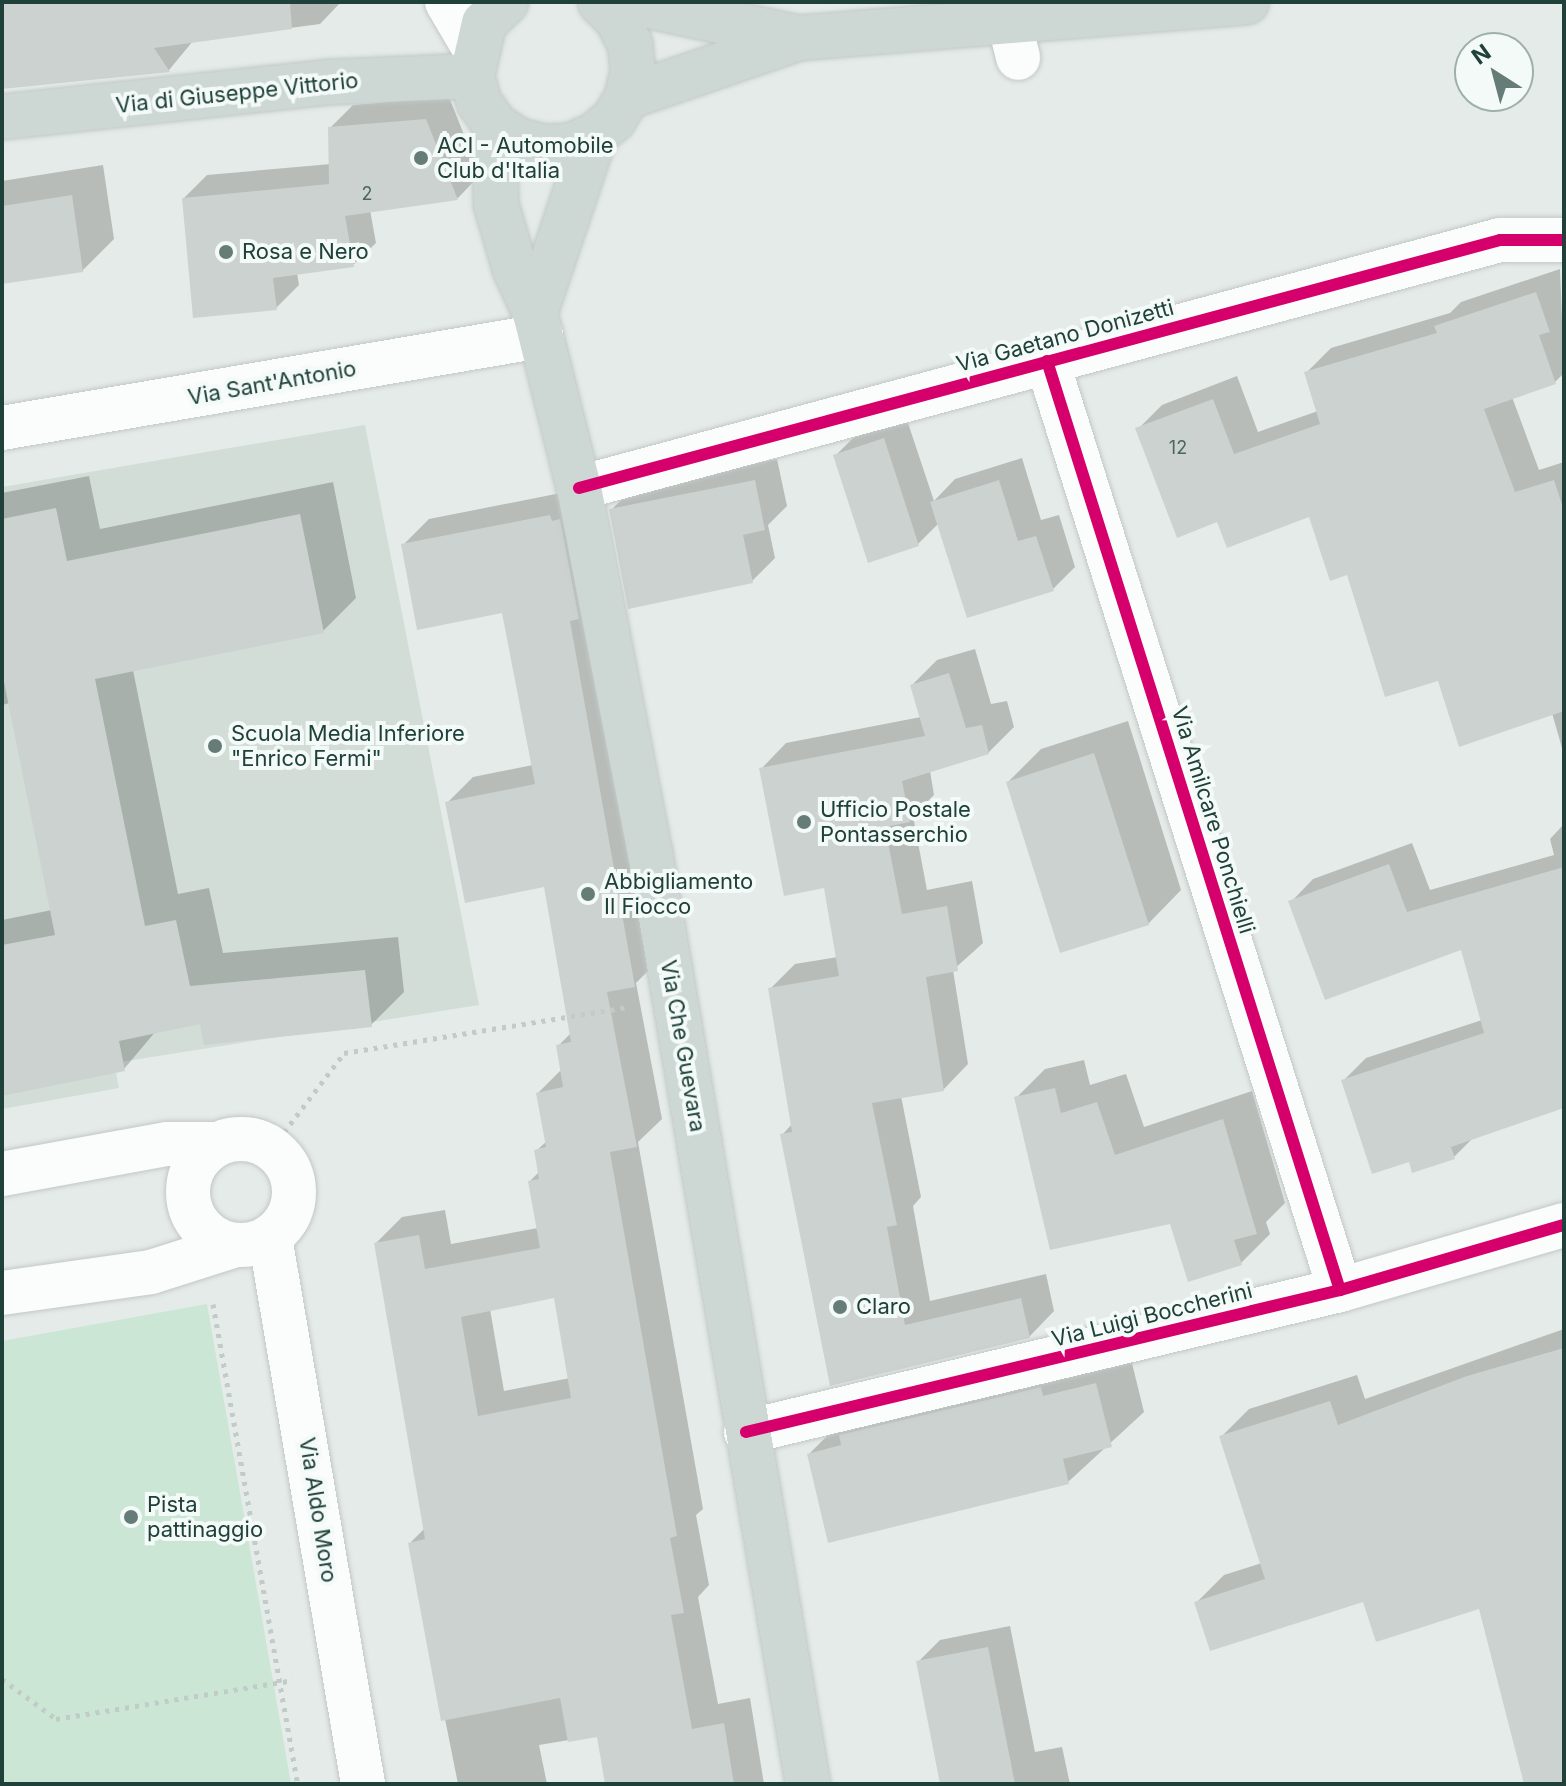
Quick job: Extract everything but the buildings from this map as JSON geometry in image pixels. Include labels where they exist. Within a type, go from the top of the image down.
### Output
[{"type":"main road","points":[[506,2],[484,23],[473,62],[479,102],[495,125],[517,140],[543,147],[570,146],[595,135],[614,119],[627,97],[633,71],[630,44],[618,20],[600,2]]},
{"type":"main road","points":[[631,2],[799,38],[1014,40],[1247,2]]},
{"type":"main road","points":[[627,97],[799,38]]},
{"type":"main road","name":"Via di Giuseppe Vittorio","points":[[2,117],[331,82],[473,62]]},
{"type":"main road","name":"Via Che Guevara","points":[[495,125],[496,204],[515,269],[538,324],[579,488],[676,999],[746,1432],[808,1784]]},
{"type":"main road","points":[[538,324],[595,135]]},
{"type":"street","points":[[447,2],[473,62]]},
{"type":"street","name":"Via Gaetano Donizetti","points":[[579,488],[1500,240],[1564,240]]},
{"type":"street","name":"Via Sant'Antonio","points":[[2,428],[538,324]]},
{"type":"street","name":"Via Amilcare Ponchielli","points":[[1047,361],[1340,1290]]},
{"type":"street","points":[[2,1174],[167,1144],[217,1144],[245,1138],[272,1148],[285,1160],[295,1193],[287,1218],[237,1246],[151,1272],[2,1293]]},
{"type":"street","points":[[217,1144],[193,1168],[188,1202],[205,1232],[237,1246]]},
{"type":"street","name":"Via Luigi Boccherini","points":[[746,1432],[1340,1290],[1564,1225]]},
{"type":"street","name":"Via Aldo Moro","points":[[237,1246],[344,1672],[363,1784]]},
{"type":"path","points":[[272,1148],[344,1053],[676,999]]},
{"type":"path","points":[[237,1246],[280,1682],[298,1784]]},
{"type":"path","points":[[2,1679],[56,1719],[344,1672]]},
{"type":"shaded area","name":"Scuola Media Inferiore \"Enrico Fermi\"","points":[[365,425],[479,1005],[114,1063],[119,1088],[2,1109],[2,487]]},
{"type":"green space","points":[[207,1304],[291,1784],[2,1784],[2,1341]]},
{"type":"cycle path","points":[[579,488],[1500,240],[1564,240]]},
{"type":"cycle path","points":[[1047,361],[1340,1290]]},
{"type":"cycle path","points":[[746,1432],[1340,1290],[1564,1225]]},
{"type":"place","name":"ACI - Automobile Club d'Italia","points":[[421,158]]},
{"type":"place","name":"Rosa e Nero","points":[[226,252]]},
{"type":"place","name":"Scuola Media Inferiore \"Enrico Fermi\"","points":[[215,746]]},
{"type":"place","name":"Ufficio Postale Pontasserchio","points":[[804,822]]},
{"type":"place","name":"Abbigliamento Il Fiocco","points":[[588,894]]},
{"type":"place","name":"Claro","points":[[840,1307]]},
{"type":"place","name":"Pista pattinaggio","points":[[131,1517]]}]
